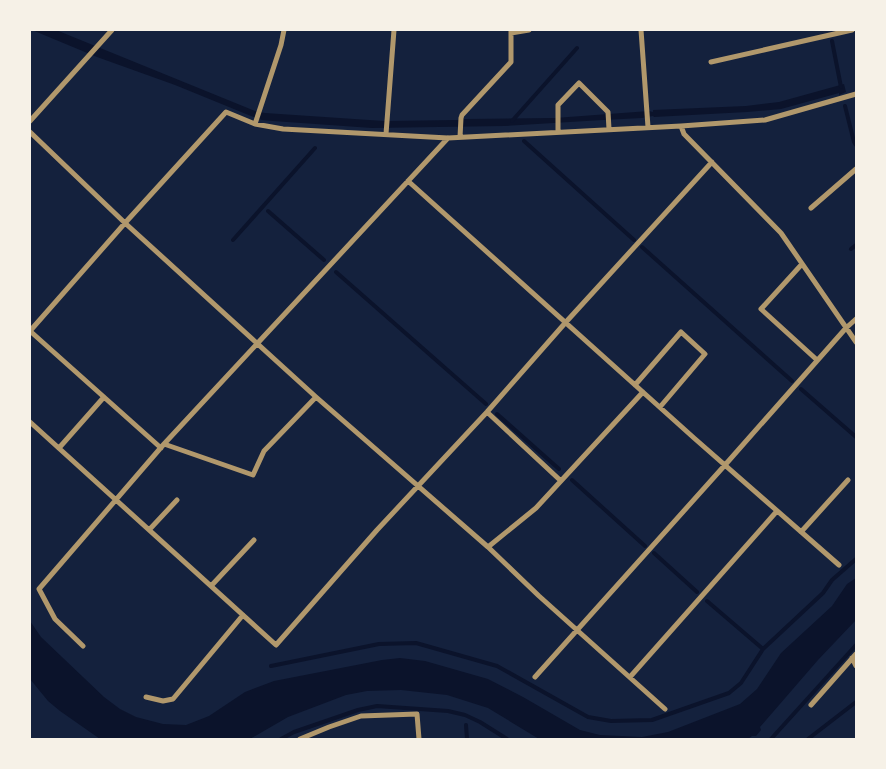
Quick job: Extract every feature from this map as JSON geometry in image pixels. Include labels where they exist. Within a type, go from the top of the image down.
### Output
[{"type":"street","points":[[30,121],[112,30]]},
{"type":"street","points":[[256,121],[281,45],[284,30]]},
{"type":"street","points":[[387,132],[394,30]]},
{"type":"street","points":[[460,137],[462,114],[512,62],[511,32],[529,30]]},
{"type":"street","points":[[641,30],[648,125]]},
{"type":"street","points":[[711,62],[852,30]]},
{"type":"street","points":[[558,131],[558,105],[579,83],[608,112],[609,129]]},
{"type":"street","points":[[316,397],[264,451],[253,475],[162,446],[30,331],[226,112],[283,129],[387,132],[448,138],[648,125],[681,126],[765,120],[856,94]]},
{"type":"street","points":[[681,126],[684,134],[781,232],[856,342]]},
{"type":"street","points":[[30,132],[125,223],[316,397],[488,547],[539,596],[665,709]]},
{"type":"street","points":[[83,646],[55,619],[39,589],[162,446],[448,138]]},
{"type":"street","points":[[30,422],[276,645],[377,530],[487,412],[712,162]]},
{"type":"street","points":[[810,208],[856,169]]},
{"type":"street","points":[[408,181],[839,566]]},
{"type":"street","points":[[802,264],[761,309],[818,360]]},
{"type":"street","points":[[535,677],[856,319]]},
{"type":"street","points":[[635,385],[682,332],[705,354],[660,407]]},
{"type":"street","points":[[488,547],[536,508],[643,392]]},
{"type":"street","points":[[59,448],[104,397]]},
{"type":"street","points":[[487,412],[561,481]]},
{"type":"street","points":[[801,532],[848,480]]},
{"type":"street","points":[[149,530],[177,500]]},
{"type":"street","points":[[630,677],[777,511]]},
{"type":"street","points":[[211,586],[254,540]]},
{"type":"street","points":[[146,697],[163,701],[173,699],[243,615]]},
{"type":"street","points":[[854,656],[856,666]]},
{"type":"street","points":[[811,705],[854,656]]},
{"type":"street","points":[[300,739],[361,716],[417,714],[419,739]]},
{"type":"water","points":[[32,30],[56,30],[255,111],[265,113],[384,121],[555,118],[653,112],[653,110],[746,106],[779,102],[844,84],[846,92],[781,109],[504,126],[372,128],[273,121],[251,116]]},
{"type":"water","points":[[856,578],[856,620],[818,660],[760,727],[761,730],[756,736],[748,739],[539,739],[488,708],[447,695],[401,690],[367,691],[346,695],[288,717],[250,739],[100,739],[48,701],[30,679],[30,621],[41,637],[104,697],[120,709],[136,717],[163,724],[186,725],[209,716],[245,692],[274,681],[400,658],[425,661],[488,679],[580,730],[600,735],[642,737],[668,732],[740,704],[757,689],[781,653],[832,606],[847,584]]},
{"type":"waterway","points":[[832,41],[841,87]]},
{"type":"waterway","points":[[512,121],[577,48]]},
{"type":"waterway","points":[[845,106],[856,145]]},
{"type":"waterway","points":[[524,141],[634,240]]},
{"type":"waterway","points":[[233,240],[315,148]]},
{"type":"waterway","points":[[268,211],[324,260]]},
{"type":"waterway","points":[[851,249],[856,245]]},
{"type":"waterway","points":[[642,247],[792,381]]},
{"type":"waterway","points":[[336,272],[486,404]]},
{"type":"waterway","points":[[801,389],[856,437]]},
{"type":"waterway","points":[[497,414],[559,469]]},
{"type":"waterway","points":[[572,480],[645,546]]},
{"type":"waterway","points":[[654,553],[697,592]]},
{"type":"waterway","points":[[271,666],[379,644],[416,643],[497,666],[588,717],[611,721],[652,720],[729,693],[741,683],[763,649],[823,593],[832,580],[856,559]]},
{"type":"waterway","points":[[707,601],[763,649]]},
{"type":"waterway","points":[[771,739],[856,645]]},
{"type":"waterway","points":[[808,739],[856,702]]},
{"type":"waterway","points":[[281,739],[294,732],[358,710],[377,706],[448,711],[465,715],[507,739]]},
{"type":"waterway","points":[[466,725],[467,739]]}]
